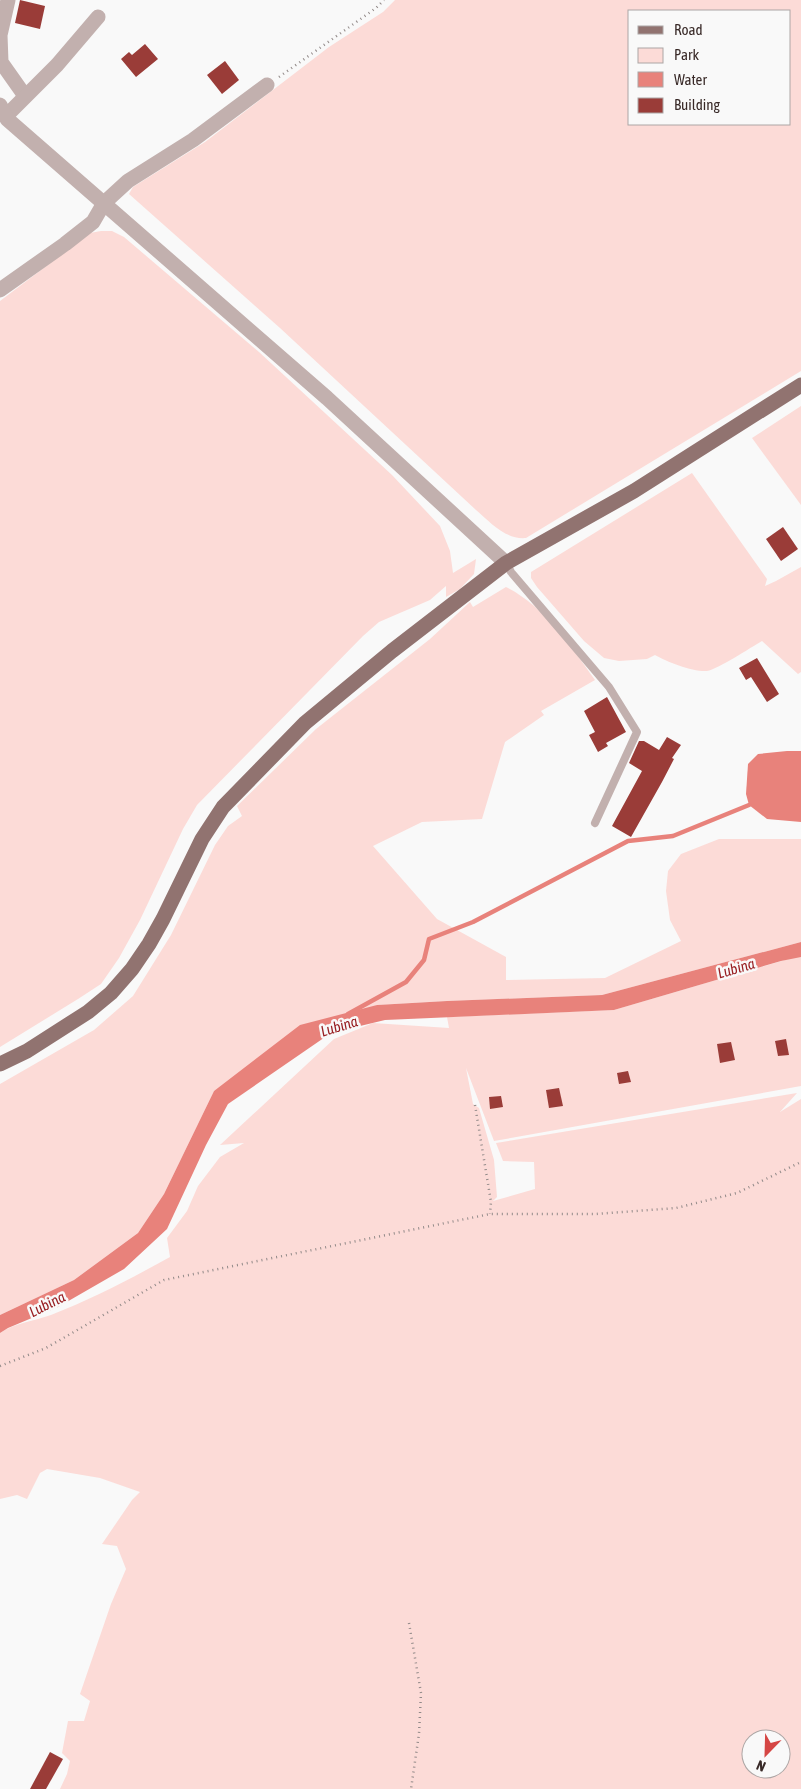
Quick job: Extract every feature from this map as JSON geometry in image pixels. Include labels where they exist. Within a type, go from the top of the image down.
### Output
[{"type":"main road","points":[[0,1064],[27,1051],[88,1012],[116,987],[132,969],[149,944],[202,839],[223,806],[305,723],[392,651],[506,563],[634,491],[801,385]]},
{"type":"street","points":[[8,0],[0,36],[1,62],[25,96]]},
{"type":"street","points":[[98,17],[57,64],[25,96],[3,110],[7,119],[327,398],[506,563]]},
{"type":"street","points":[[0,290],[93,222],[104,203],[128,181],[193,140],[267,85]]},
{"type":"lane","points":[[506,563],[518,580],[609,687],[637,732],[595,823]]},
{"type":"path","points":[[267,85],[376,8],[384,0]]},
{"type":"path","points":[[475,1105],[491,1202],[490,1214]]},
{"type":"path","points":[[0,1366],[46,1348],[164,1280],[490,1214],[596,1214],[676,1208],[737,1193],[801,1162]]},
{"type":"path","points":[[409,1623],[421,1693],[419,1734],[412,1789]]},
{"type":"green space","points":[[395,0],[801,0],[801,371],[526,538],[512,536],[499,530],[280,328],[129,194],[133,187],[205,142],[329,47],[383,12]]},
{"type":"green space","points":[[112,231],[124,237],[259,352],[392,475],[440,526],[450,551],[453,573],[476,559],[474,574],[460,589],[446,597],[446,586],[430,600],[379,622],[363,636],[197,805],[183,829],[140,920],[119,958],[101,984],[0,1047],[0,301],[90,233]]},
{"type":"green space","points":[[801,406],[801,505],[752,438]]},
{"type":"green space","points":[[692,473],[767,579],[765,586],[801,567],[801,672],[798,674],[762,641],[707,671],[680,666],[655,655],[647,659],[619,661],[604,658],[584,641],[531,578],[531,572]]},
{"type":"green space","points":[[506,587],[520,595],[545,616],[595,680],[541,711],[544,715],[505,742],[482,819],[422,822],[373,846],[437,919],[506,957],[506,980],[605,978],[681,941],[670,920],[666,891],[668,871],[681,854],[719,839],[801,839],[801,942],[602,995],[377,1005],[214,1091],[164,1194],[138,1233],[74,1280],[0,1315],[0,1084],[94,1030],[133,996],[171,935],[215,845],[228,826],[242,816],[237,806],[316,729],[430,639],[470,602],[473,607]]},
{"type":"green space","points":[[795,957],[801,957],[801,1086],[494,1141],[466,1068],[473,1104],[479,1108],[494,1160],[497,1197],[493,1201],[535,1189],[534,1162],[503,1161],[496,1143],[797,1093],[780,1112],[801,1099],[801,1789],[60,1789],[67,1774],[70,1761],[62,1753],[68,1721],[84,1721],[90,1701],[80,1694],[111,1604],[126,1569],[117,1546],[102,1544],[132,1500],[140,1492],[100,1478],[47,1469],[40,1473],[27,1499],[17,1495],[0,1499],[0,1333],[82,1302],[170,1257],[167,1238],[187,1211],[198,1186],[220,1157],[244,1143],[220,1145],[334,1039],[373,1023],[449,1028],[447,1017],[614,1010]]},
{"type":"water","points":[[801,751],[801,822],[767,819],[749,805],[746,794],[748,764],[758,754]]},
{"type":"water","name":"Lubina","points":[[801,942],[801,957],[781,961],[614,1010],[385,1020],[331,1033],[228,1104],[206,1145],[167,1229],[124,1269],[58,1307],[0,1333],[0,1315],[74,1280],[138,1233],[164,1194],[214,1091],[300,1025],[377,1005],[602,995]]},
{"type":"building","points":[[20,0],[45,6],[40,29],[15,23]]},
{"type":"building","points":[[145,44],[158,59],[136,77],[121,59],[129,52],[132,55]]},
{"type":"building","points":[[225,61],[239,80],[222,94],[207,75]]},
{"type":"building","points":[[783,527],[798,549],[781,561],[766,539]]},
{"type":"building","points":[[757,658],[779,694],[767,702],[751,677],[746,680],[739,668]]},
{"type":"building","points":[[607,697],[626,732],[606,743],[608,746],[598,752],[589,735],[595,732],[584,711]]},
{"type":"building","points":[[667,737],[681,745],[672,758],[674,759],[631,837],[612,826],[642,771],[629,763],[639,741],[644,741],[659,750]]},
{"type":"building","points":[[786,1039],[789,1055],[778,1056],[775,1041]]},
{"type":"building","points":[[731,1042],[735,1060],[720,1063],[717,1044]]},
{"type":"building","points":[[628,1071],[631,1082],[619,1084],[617,1073]]},
{"type":"building","points":[[559,1088],[563,1106],[549,1108],[546,1090]]},
{"type":"building","points":[[501,1096],[503,1107],[490,1109],[489,1097]]},
{"type":"building","points":[[50,1752],[63,1759],[46,1789],[30,1789]]},
{"type":"waterway","name":"Lubina","points":[[348,1014],[406,982],[424,960],[429,939],[473,922],[628,841],[673,836],[749,805]]}]
